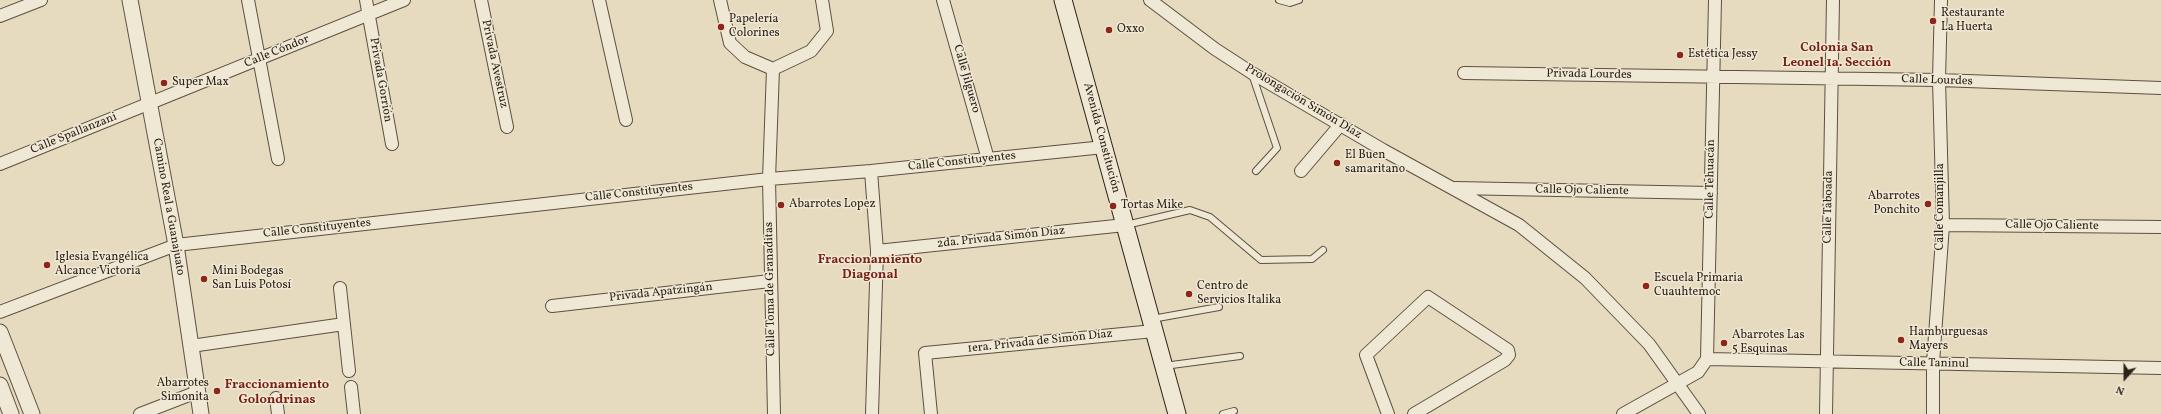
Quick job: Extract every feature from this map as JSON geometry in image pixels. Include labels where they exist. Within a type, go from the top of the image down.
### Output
[{"type":"main road","name":"Avenida Constitución","points":[[1063,0],[1177,414]]},
{"type":"street","points":[[0,16],[41,0]]},
{"type":"street","name":"Camino Real a Guanajuato","points":[[130,0],[176,245],[201,414]]},
{"type":"street","points":[[248,0],[278,159]]},
{"type":"street","name":"Privada Gorrión","points":[[366,0],[392,144]]},
{"type":"street","name":"Calle Cóndor","points":[[149,104],[369,16],[404,0]]},
{"type":"street","name":"Privada Avestruz","points":[[481,0],[507,127]]},
{"type":"street","points":[[599,0],[626,120]]},
{"type":"street","points":[[720,0],[730,43],[745,57],[773,69],[811,51],[827,31],[822,0]]},
{"type":"street","name":"Calle Jilguero","points":[[943,0],[988,159]]},
{"type":"street","name":"Prolongación Simón Díaz","points":[[1150,0],[1215,49],[1252,73],[1383,150],[1519,225],[1585,278],[1649,344],[1699,414]]},
{"type":"street","name":"Calle Tehuacán","points":[[1707,359],[1716,0]]},
{"type":"street","name":"Calle Taboada","points":[[1826,414],[1833,0]]},
{"type":"street","name":"Calle Comanjilla","points":[[1933,414],[1933,364],[1943,225],[1939,80],[1941,0]]},
{"type":"street","name":"Calle Toma de Granaditas","points":[[773,69],[769,179],[774,414]]},
{"type":"street","name":"Privada Lourdes","points":[[1464,73],[1714,76]]},
{"type":"street","name":"Calle Lourdes","points":[[1714,76],[1939,80],[2161,88]]},
{"type":"street","name":"Calle Spallanzani","points":[[0,164],[149,104]]},
{"type":"street","points":[[1301,171],[1341,124]]},
{"type":"street","name":"Calle Constituyentes","points":[[0,312],[176,245],[769,179],[871,172],[1104,147]]},
{"type":"street","points":[[871,172],[877,251],[872,414]]},
{"type":"street","name":"Calle Ojo Caliente","points":[[1454,188],[1711,193]]},
{"type":"street","name":"2da. Privada Simón Díaz","points":[[877,251],[1125,225]]},
{"type":"street","name":"Calle Ojo Caliente","points":[[1943,225],[2161,227]]},
{"type":"street","name":"Privada Apatzingán","points":[[552,306],[770,281]]},
{"type":"street","points":[[340,288],[349,371]]},
{"type":"street","points":[[1388,414],[1366,355],[1428,297],[1508,350],[1509,355],[1505,360],[1421,412]]},
{"type":"street","points":[[191,346],[344,324]]},
{"type":"street","name":"1era. Privada de Simón Díaz","points":[[931,414],[925,353],[1152,325]]},
{"type":"street","points":[[0,332],[32,414]]},
{"type":"street","points":[[1622,414],[1677,382],[1698,372],[1707,359]]},
{"type":"street","name":"Calle Taninul","points":[[1707,359],[2161,368]]},
{"type":"street","points":[[0,386],[11,414]]},
{"type":"street","points":[[351,388],[354,414]]},
{"type":"street","points":[[140,414],[197,392]]},
{"type":"street","points":[[276,398],[278,414]]},
{"type":"lane","points":[[1280,0],[1290,3],[1299,0]]},
{"type":"lane","points":[[1252,73],[1277,148],[1256,171]]},
{"type":"lane","points":[[1125,225],[1190,210],[1210,217],[1260,260],[1312,259],[1323,250]]},
{"type":"lane","points":[[1152,325],[1219,307]]},
{"type":"lane","points":[[1164,366],[1240,356]]},
{"type":"lane","points":[[1223,414],[1234,411]]},
{"type":"place","name":"Restaurante La Huerta","points":[[1933,21]]},
{"type":"place","name":"Papelería Colorines","points":[[721,27]]},
{"type":"place","name":"Oxxo","points":[[1109,30]]},
{"type":"place","name":"Estética Jessy","points":[[1680,55]]},
{"type":"place","name":"Super Max","points":[[164,83]]},
{"type":"place","name":"El Buen samaritano","points":[[1337,163]]},
{"type":"place","name":"Abarrotes Ponchito","points":[[1928,204]]},
{"type":"place","name":"Abarrotes Lopez","points":[[781,205]]},
{"type":"place","name":"Tortas Mike","points":[[1113,206]]},
{"type":"place","name":"Iglesia Evangélica Alcance Victoria","points":[[47,265]]},
{"type":"place","name":"Mini Bodegas San Luis Potosí","points":[[204,279]]},
{"type":"place","name":"Escuela Primaria Cuauhtemoc","points":[[1646,286]]},
{"type":"place","name":"Centro de Servicios Italika","points":[[1189,294]]},
{"type":"place","name":"Hamburguesas Mayers","points":[[1901,340]]},
{"type":"place","name":"Abarrotes Las 5 Esquinas","points":[[1724,343]]},
{"type":"place","name":"Abarrotes Simonita","points":[[217,391]]},
{"type":"district","name":"Colonia San Leonel 1a. Sección","points":[[1837,56]]},
{"type":"district","name":"Fraccionamiento Diagonal","points":[[870,268]]},
{"type":"district","name":"Fraccionamiento Golondrinas","points":[[277,394]]}]
